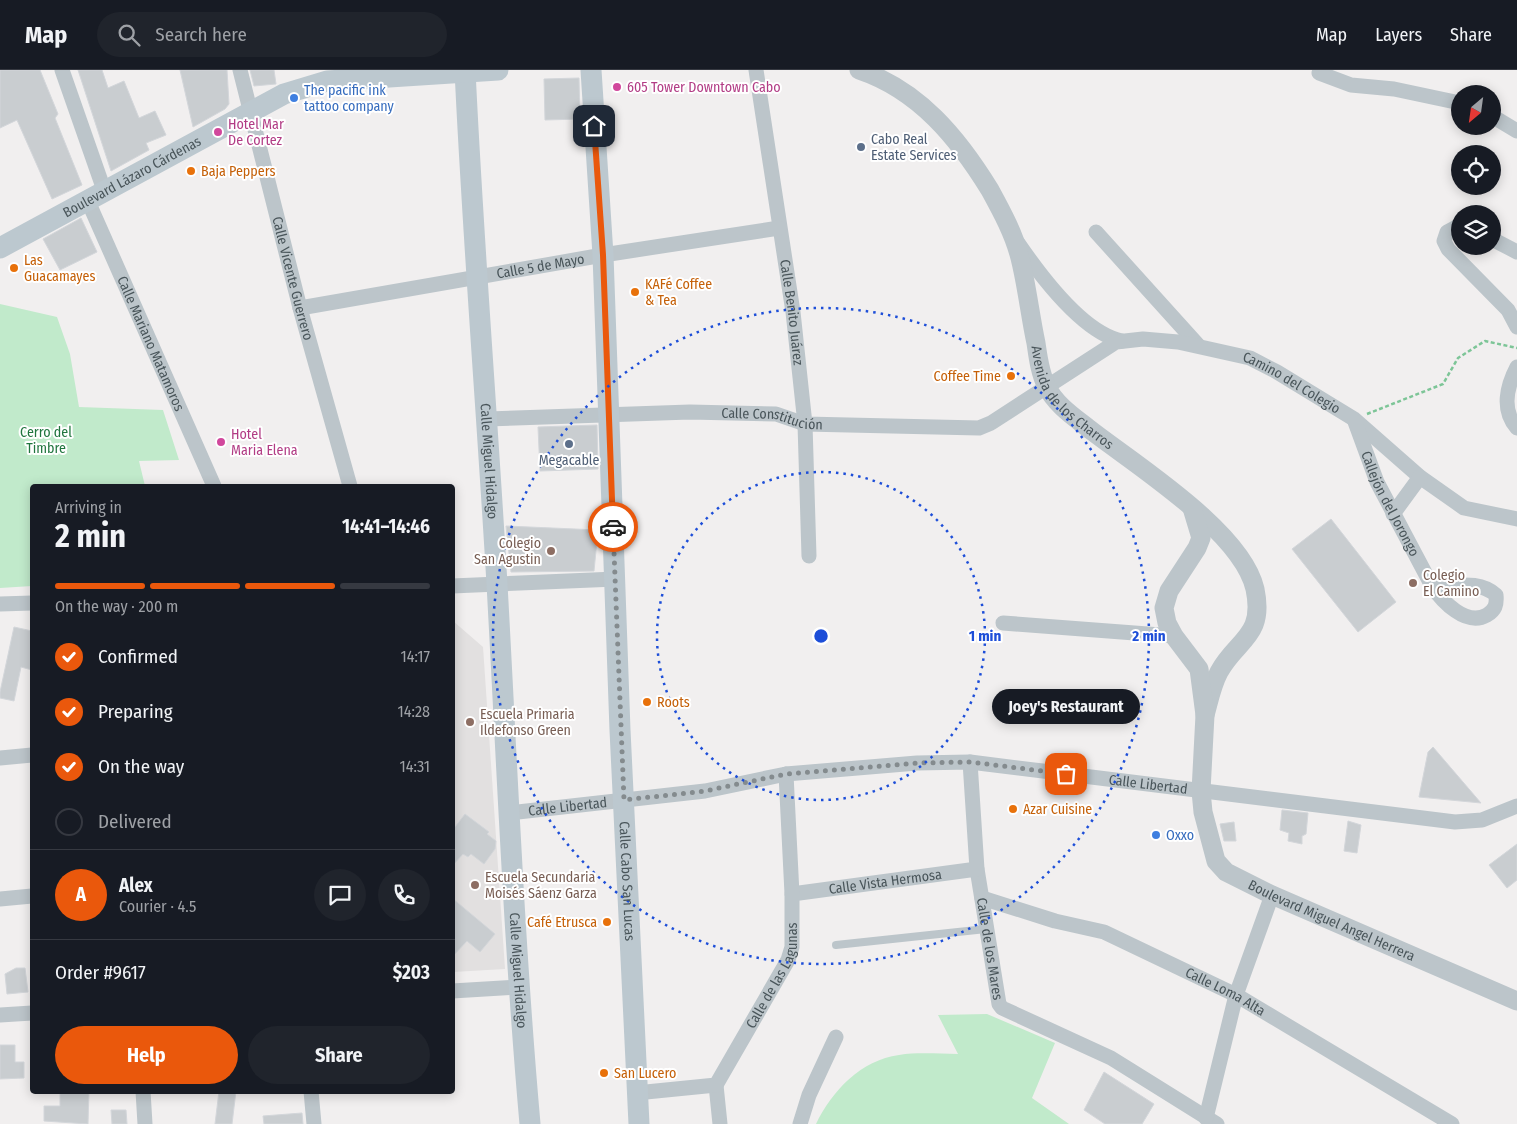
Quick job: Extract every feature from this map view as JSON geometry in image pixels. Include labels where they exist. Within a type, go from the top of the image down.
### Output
[{"type":"main road","name":"Boulevard Lázaro Cárdenas","points":[[0,248],[95,194],[284,94],[327,81],[498,70]]},
{"type":"main road","name":"Calle Cabo San Lucas","points":[[591,70],[603,255],[607,415],[616,579],[636,1093],[639,1124]]},
{"type":"main road","name":"Calle Miguel Hidalgo","points":[[465,71],[476,278],[497,584],[518,987],[530,1124]]},
{"type":"street","name":"Calle Mariano Matamoros","points":[[62,70],[95,194],[213,484]]},
{"type":"street","name":"Calle Vicente Guerrero","points":[[240,70],[249,112],[300,308],[349,484]]},
{"type":"street","name":"Calle Benito Juárez","points":[[756,70],[793,312],[804,424],[809,556]]},
{"type":"street","name":"Avenida de los Charros","points":[[859,70],[900,90],[932,114],[965,152],[978,171],[1013,234],[1020,258],[1039,361],[1047,388],[1073,415],[1170,487],[1215,528],[1238,557],[1253,583],[1258,609],[1253,628],[1244,643],[1218,674],[1205,715]]},
{"type":"street","points":[[1318,71],[1351,85],[1394,89],[1451,101]]},
{"type":"street","points":[[1501,121],[1517,131]]},
{"type":"street","name":"Calle 5 de Mayo","points":[[300,308],[603,255],[779,228]]},
{"type":"street","points":[[1451,229],[1447,232],[1444,242],[1451,252]]},
{"type":"street","points":[[1096,232],[1198,345]]},
{"type":"street","points":[[1013,234],[1032,263],[1082,319],[1100,332],[1122,341]]},
{"type":"street","points":[[1501,243],[1517,252]]},
{"type":"street","points":[[1454,255],[1508,310],[1517,327]]},
{"type":"street","name":"Camino del Colegio","points":[[1047,388],[1110,345],[1122,341],[1143,339],[1198,345],[1237,354],[1264,364],[1354,419],[1420,477],[1464,508],[1517,519]]},
{"type":"street","points":[[1517,367],[1509,381],[1506,406],[1517,428]]},
{"type":"street","name":"Calle Constitución","points":[[487,419],[690,412],[776,414],[804,424],[979,428],[991,423],[1047,388]]},
{"type":"street","name":"Callejón del Jorongo","points":[[1354,419],[1377,482],[1432,586]]},
{"type":"street","points":[[1393,514],[1420,477]]},
{"type":"street","points":[[1174,636],[1167,622],[1164,608],[1169,591],[1197,548],[1201,538],[1192,508]]},
{"type":"street","points":[[455,586],[616,579]]},
{"type":"street","points":[[0,604],[30,603]]},
{"type":"street","points":[[1003,623],[1174,636]]},
{"type":"street","name":"Avenida de los Charros","points":[[1174,636],[1199,669],[1205,715],[1201,791]]},
{"type":"street","points":[[0,758],[30,754]]},
{"type":"street","name":"Calle Libertad","points":[[509,813],[705,791],[786,774],[917,763],[970,762],[1466,823],[1482,820],[1517,806]]},
{"type":"street","name":"Calle de los Mares","points":[[970,762],[977,869],[999,1004],[1002,1008],[1111,1058],[1211,1121]]},
{"type":"street","name":"Calle de las Lagunas","points":[[716,1085],[788,960],[792,946],[792,894],[786,774]]},
{"type":"street","name":"Boulevard Miguel Angel Herrera","points":[[1201,791],[1203,812],[1216,861],[1226,872],[1272,896],[1517,1001]]},
{"type":"street","name":"Calle Vista Hermosa","points":[[792,894],[977,869]]},
{"type":"street","points":[[0,899],[30,896]]},
{"type":"street","points":[[1211,1121],[1236,995],[1272,896]]},
{"type":"street","name":"Calle Loma Alta","points":[[982,898],[1055,921],[1104,932],[1236,995],[1452,1124]]},
{"type":"street","points":[[455,991],[518,987]]},
{"type":"street","points":[[0,1015],[30,1014]]},
{"type":"street","points":[[800,1124],[809,1095],[836,1036]]},
{"type":"street","points":[[636,1093],[716,1085],[720,1124]]},
{"type":"street","points":[[143,1094],[145,1124]]},
{"type":"street","points":[[311,1094],[314,1124]]},
{"type":"lane","points":[[836,945],[986,929]]},
{"type":"path","points":[[1354,419],[1443,384],[1458,358],[1484,341],[1517,348]]},
{"type":"shaded area","points":[[455,623],[483,647],[505,969],[455,972]]},
{"type":"green space","name":"Cerro del Timbre","points":[[0,304],[57,317],[70,354],[79,407],[163,410],[179,460],[139,461],[145,484],[30,484],[30,586],[0,588]]},
{"type":"green space","points":[[987,1014],[1055,1043],[1032,1098],[1069,1124],[816,1124],[839,1089],[860,1070],[872,1063],[885,1058],[906,1054],[958,1054],[938,1015]]},
{"type":"building","points":[[0,70],[40,70],[58,114],[55,118],[82,185],[52,199],[17,120],[0,128]]},
{"type":"building","points":[[78,70],[102,70],[108,88],[124,81],[139,118],[155,111],[166,135],[146,143],[149,150],[111,171]]},
{"type":"building","points":[[180,70],[227,70],[229,104],[225,109],[193,127]]},
{"type":"building","points":[[250,70],[274,70],[276,84],[254,86]]},
{"type":"building","points":[[579,78],[580,119],[545,120],[544,79]]},
{"type":"building","points":[[81,218],[97,252],[60,270],[43,239]]},
{"type":"building","name":"Megacable","points":[[597,425],[598,469],[540,471],[538,427]]},
{"type":"building","points":[[1331,519],[1396,602],[1358,632],[1292,549]]},
{"type":"building","name":"Colegio San Agustin","points":[[506,526],[598,530],[594,571],[511,572]]},
{"type":"building","points":[[14,627],[30,631],[30,669],[21,667],[14,701],[0,698]]},
{"type":"building","points":[[1433,747],[1481,803],[1419,797],[1428,752]]},
{"type":"building","points":[[1282,810],[1308,813],[1306,834],[1302,836],[1302,844],[1288,841],[1289,833],[1280,830]]},
{"type":"building","points":[[465,814],[489,832],[487,834],[496,841],[495,849],[484,864],[471,854],[468,857],[463,854],[455,863],[455,827]]},
{"type":"building","points":[[1348,821],[1361,825],[1357,853],[1344,851]]},
{"type":"building","points":[[1234,822],[1236,841],[1224,841],[1220,824]]},
{"type":"building","points":[[1517,844],[1517,880],[1507,888],[1489,865]]},
{"type":"building","points":[[455,901],[495,934],[480,952],[467,941],[455,954]]},
{"type":"building","points":[[16,968],[25,968],[28,992],[7,994],[5,974]]},
{"type":"building","points":[[0,1045],[15,1045],[15,1062],[24,1062],[24,1078],[0,1079]]},
{"type":"building","points":[[1104,1072],[1154,1104],[1142,1124],[1105,1124],[1084,1110]]},
{"type":"building","points":[[60,1094],[89,1094],[88,1124],[44,1121],[44,1106],[60,1106]]},
{"type":"building","points":[[219,1094],[236,1094],[232,1124],[215,1124]]},
{"type":"building","points":[[111,1110],[126,1110],[127,1124],[112,1124]]},
{"type":"building","points":[[302,1113],[303,1124],[264,1124],[263,1116]]},
{"type":"way so far","points":[[613,527],[624,800],[705,791],[786,774],[917,763],[970,762],[1066,774]]},
{"type":"place","name":"605 Tower Downtown Cabo","points":[[617,87]]},
{"type":"place","name":"The pacific ink tattoo company","points":[[294,98]]},
{"type":"place","name":"Hotel Mar De Cortez","points":[[218,132]]},
{"type":"place","name":"Cabo Real Estate Services","points":[[861,147]]},
{"type":"place","name":"Baja Peppers","points":[[191,171]]},
{"type":"place","name":"Las Guacamayes","points":[[14,268]]},
{"type":"place","name":"KAFé Coffee & Tea","points":[[635,292]]},
{"type":"place","name":"Coffee Time","points":[[1011,376]]},
{"type":"place","name":"Hotel Maria Elena","points":[[221,442]]},
{"type":"place","name":"Megacable","points":[[569,444]]},
{"type":"place","name":"Colegio San Agustin","points":[[551,551]]},
{"type":"place","name":"Colegio El Camino","points":[[1413,583]]},
{"type":"place","name":"Roots","points":[[647,702]]},
{"type":"place","name":"Escuela Primaria Ildefonso Green","points":[[470,722]]},
{"type":"place","name":"Joey's Restaurant","points":[[1066,774]]},
{"type":"place","name":"Azar Cuisine","points":[[1013,809]]},
{"type":"place","name":"Oxxo","points":[[1156,835]]},
{"type":"place","name":"Escuela Secundaria Moisés Sáenz Garza","points":[[475,885]]},
{"type":"place","name":"Café Etrusca","points":[[607,922]]},
{"type":"place","name":"San Lucero","points":[[604,1073]]},
{"type":"route","points":[[594,126],[603,255],[607,415],[613,527]]}]
